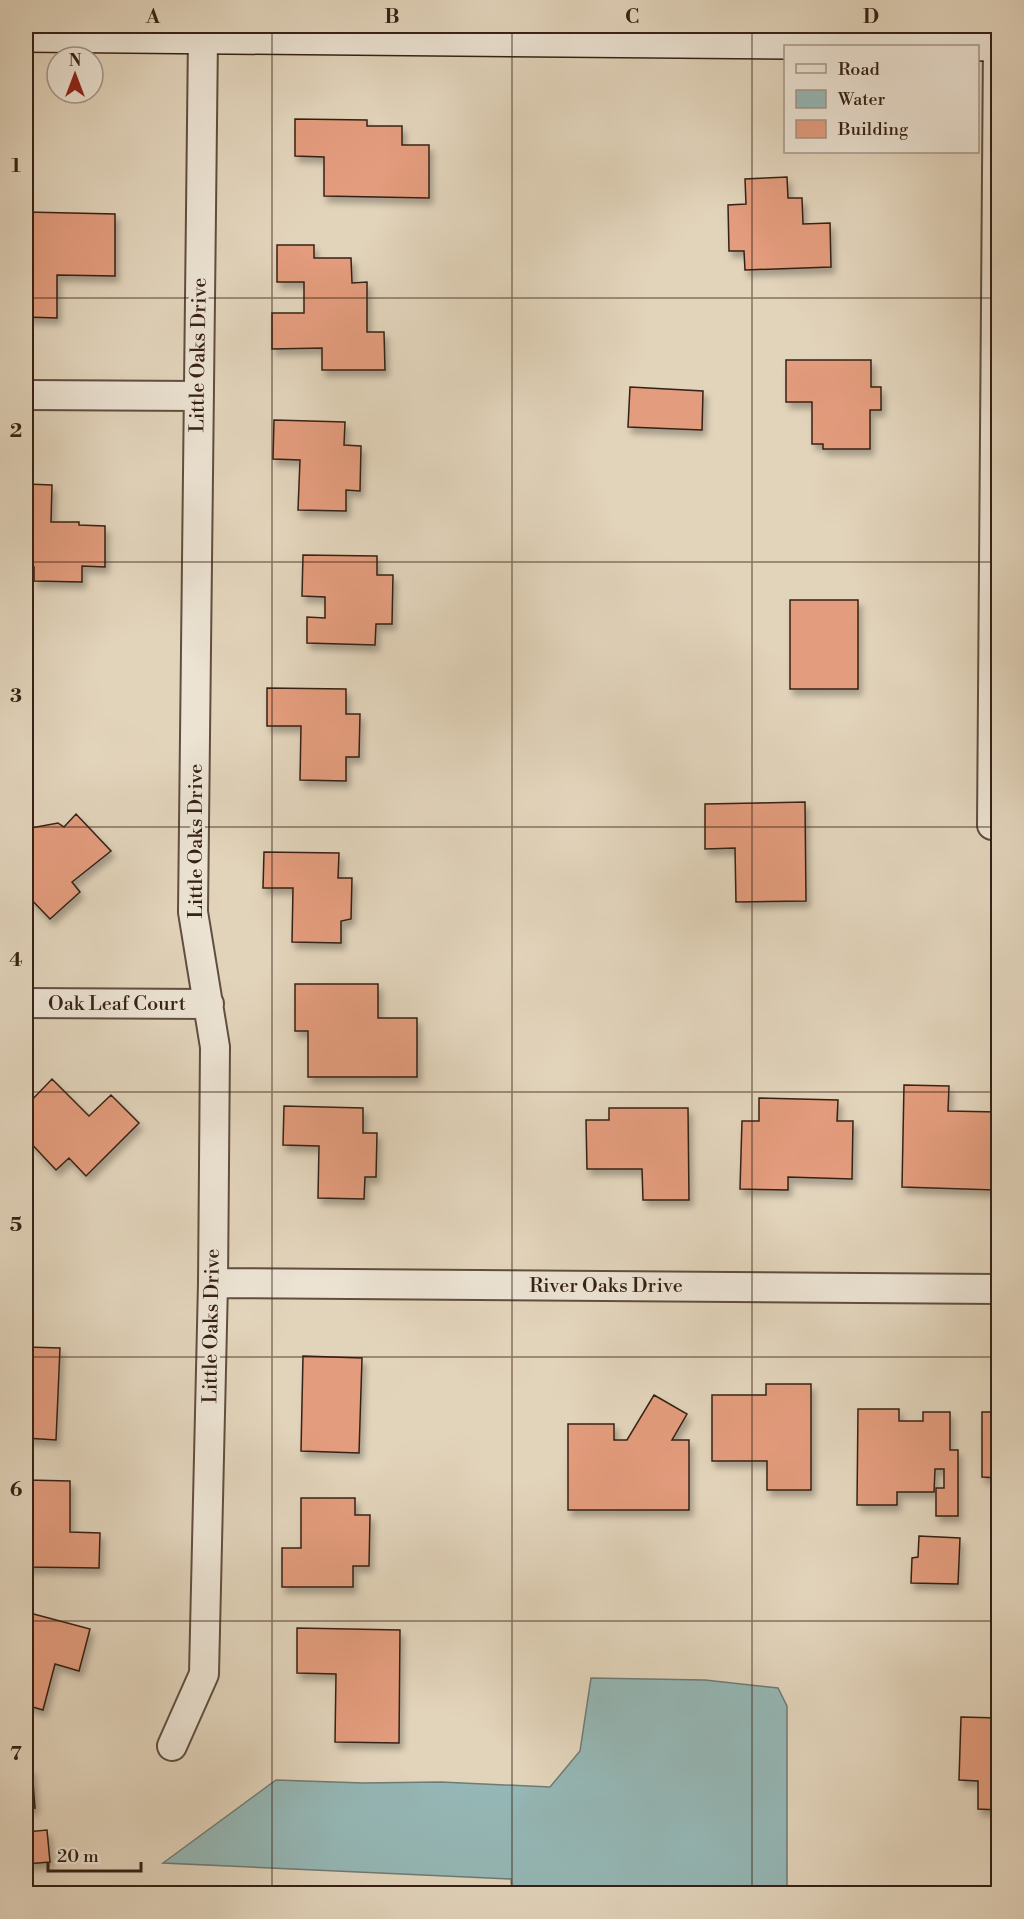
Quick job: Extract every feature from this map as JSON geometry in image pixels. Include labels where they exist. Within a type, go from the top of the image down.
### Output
[{"type":"street","points":[[26,35],[202,36],[566,32],[998,44],[992,825]]},
{"type":"street","name":"Little Oaks Drive","points":[[172,1746],[204,1674],[213,1283],[215,1047],[193,912],[202,36]]},
{"type":"street","points":[[26,395],[199,396]]},
{"type":"street","name":"Oak Leaf Court","points":[[26,1003],[208,1004]]},
{"type":"street","name":"River Oaks Drive","points":[[213,1283],[999,1289]]},
{"type":"water","points":[[591,1678],[705,1680],[778,1688],[787,1706],[787,1893],[512,1894],[511,1879],[163,1863],[276,1780],[363,1783],[441,1782],[550,1787],[580,1751]]},
{"type":"building","points":[[295,119],[367,120],[367,126],[402,126],[402,145],[429,145],[429,198],[324,196],[324,157],[295,156]]},
{"type":"building","points":[[787,177],[788,198],[802,198],[803,224],[830,223],[831,267],[745,270],[744,251],[729,251],[728,205],[746,204],[745,179]]},
{"type":"building","points":[[26,212],[115,214],[115,276],[57,275],[57,318],[26,317]]},
{"type":"building","points":[[277,245],[314,245],[314,258],[351,258],[352,283],[367,282],[367,332],[384,332],[385,370],[322,370],[322,348],[272,349],[272,313],[304,313],[304,282],[277,282]]},
{"type":"building","points":[[786,360],[871,360],[871,387],[881,387],[881,410],[870,410],[870,449],[823,449],[823,444],[812,444],[812,402],[786,402]]},
{"type":"building","points":[[630,387],[703,391],[702,430],[628,427]]},
{"type":"building","points":[[274,420],[345,422],[344,445],[361,446],[360,491],[346,490],[346,511],[298,510],[300,460],[273,459]]},
{"type":"building","points":[[26,484],[52,485],[51,522],[79,522],[79,525],[105,526],[105,567],[82,566],[82,582],[34,581],[34,567],[26,567]]},
{"type":"building","points":[[303,555],[377,556],[377,575],[393,575],[392,624],[376,624],[375,645],[307,643],[307,617],[325,618],[325,597],[302,596]]},
{"type":"building","points":[[790,600],[858,600],[858,689],[790,689]]},
{"type":"building","points":[[267,688],[346,689],[346,714],[360,714],[359,757],[346,757],[346,781],[300,780],[301,726],[267,726]]},
{"type":"building","points":[[805,802],[806,901],[736,902],[735,848],[705,849],[705,804]]},
{"type":"building","points":[[76,814],[111,851],[72,882],[80,892],[50,919],[26,894],[26,822],[31,828],[58,823],[64,827]]},
{"type":"building","points":[[264,852],[339,853],[338,878],[352,878],[351,919],[341,921],[341,943],[292,942],[293,888],[263,888]]},
{"type":"building","points":[[295,984],[378,984],[378,1018],[417,1018],[417,1077],[308,1077],[308,1031],[295,1031]]},
{"type":"building","points":[[52,1079],[89,1116],[111,1095],[139,1123],[86,1176],[69,1158],[56,1170],[26,1138],[26,1106]]},
{"type":"building","points":[[904,1085],[949,1086],[948,1111],[998,1112],[996,1190],[902,1187]]},
{"type":"building","points":[[759,1098],[838,1100],[837,1121],[853,1121],[852,1179],[788,1177],[788,1190],[740,1189],[742,1121],[759,1121]]},
{"type":"building","points":[[284,1106],[363,1108],[363,1133],[377,1133],[376,1177],[365,1177],[364,1199],[318,1198],[319,1146],[283,1145]]},
{"type":"building","points":[[609,1108],[688,1108],[689,1200],[643,1200],[642,1169],[587,1169],[586,1120],[609,1120]]},
{"type":"building","points":[[26,1347],[60,1348],[56,1440],[26,1438]]},
{"type":"building","points":[[303,1356],[362,1358],[359,1453],[301,1451]]},
{"type":"building","points":[[766,1384],[811,1384],[811,1490],[767,1490],[767,1461],[712,1461],[712,1395],[766,1395]]},
{"type":"building","points":[[654,1395],[687,1414],[672,1440],[689,1440],[689,1510],[568,1510],[568,1424],[614,1424],[614,1440],[627,1440]]},
{"type":"building","points":[[858,1409],[899,1409],[899,1421],[923,1421],[923,1412],[950,1412],[950,1450],[958,1450],[958,1516],[936,1516],[936,1488],[944,1488],[944,1469],[935,1469],[934,1492],[897,1492],[897,1505],[857,1505]]},
{"type":"building","points":[[982,1412],[998,1412],[998,1478],[982,1477]]},
{"type":"building","points":[[26,1480],[70,1481],[70,1532],[100,1533],[99,1568],[26,1567]]},
{"type":"building","points":[[301,1498],[355,1498],[355,1515],[370,1515],[369,1566],[353,1566],[353,1587],[282,1587],[282,1548],[301,1548]]},
{"type":"building","points":[[919,1536],[960,1538],[958,1584],[911,1583],[912,1558],[918,1557]]},
{"type":"building","points":[[26,1612],[90,1629],[79,1671],[55,1664],[43,1710],[26,1705]]},
{"type":"building","points":[[297,1628],[400,1630],[399,1743],[335,1742],[336,1674],[297,1673]]},
{"type":"building","points":[[961,1717],[998,1718],[998,1810],[978,1809],[978,1781],[959,1780]]},
{"type":"building","points":[[26,1769],[32,1769],[35,1808],[26,1809]]},
{"type":"building","points":[[47,1830],[50,1862],[26,1864],[26,1832]]}]
